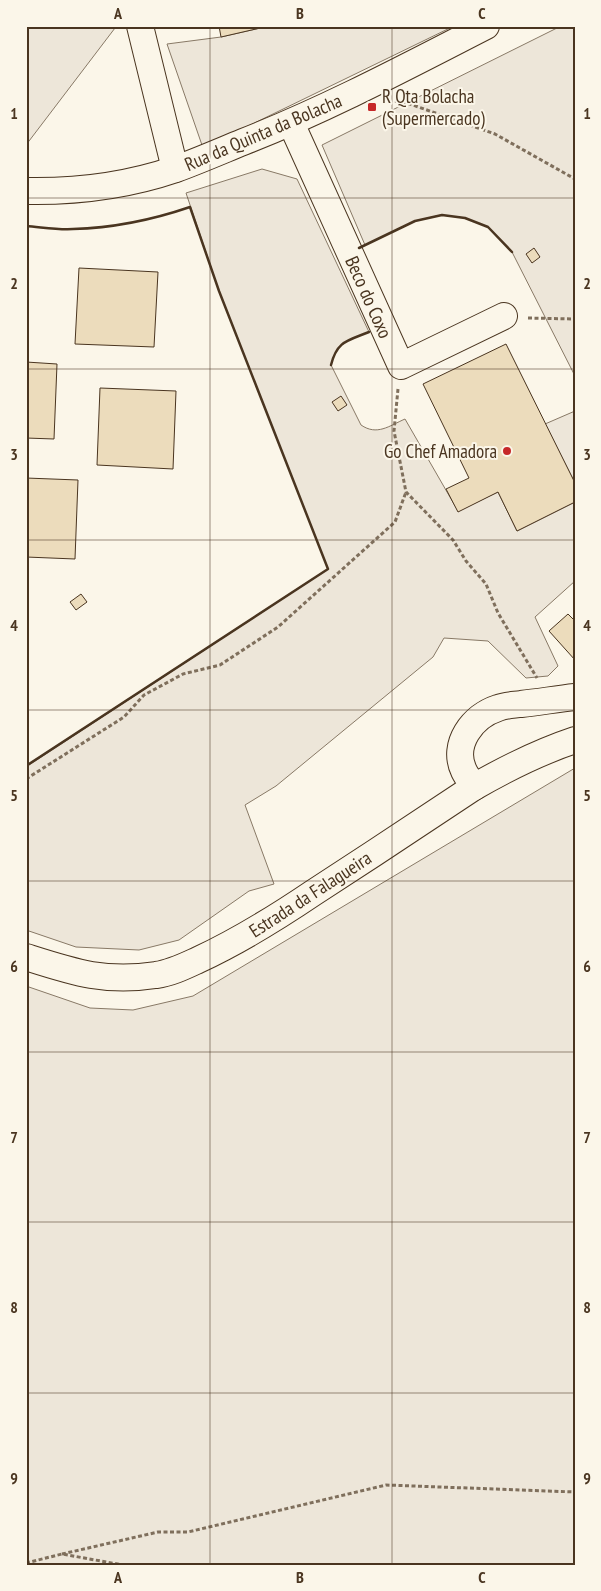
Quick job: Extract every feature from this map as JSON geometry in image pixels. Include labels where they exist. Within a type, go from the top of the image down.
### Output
[{"type":"street","points":[[140,26],[175,169]]},
{"type":"street","name":"Rua da Quinta da Bolacha","points":[[26,191],[87,188],[132,180],[175,169],[291,123],[358,92],[486,26]]},
{"type":"street","name":"Beco do Coxo","points":[[291,123],[400,366]]},
{"type":"street","points":[[400,366],[504,316]]},
{"type":"street","points":[[474,788],[461,762],[461,748],[468,728],[477,720],[499,707],[562,699]]},
{"type":"street","name":"Estrada da Falagueira","points":[[26,956],[94,976],[143,977],[178,969],[219,950],[265,925],[504,770],[533,756],[575,740]]},
{"type":"path","points":[[358,92],[407,103],[495,134],[575,179]]},
{"type":"path","points":[[504,316],[575,320]]},
{"type":"path","points":[[26,780],[124,717],[144,696],[183,674],[220,665],[278,627],[395,522],[406,492],[394,431],[400,366]]},
{"type":"path","points":[[406,492],[453,540],[466,561],[486,584],[498,613],[562,699]]},
{"type":"path","points":[[26,1563],[158,1532],[188,1532],[386,1485],[575,1492]]},
{"type":"path","points":[[62,1554],[123,1565]]},
{"type":"shaded area","points":[[26,26],[115,26],[115,28],[26,145]]},
{"type":"shaded area","points":[[269,26],[454,26],[203,148],[167,44],[221,37]]},
{"type":"shaded area","points":[[561,26],[575,26],[575,376],[512,252],[488,227],[465,218],[441,215],[415,221],[365,245],[322,145]]},
{"type":"shaded area","points":[[262,169],[297,179],[369,332],[340,346],[333,357],[331,365],[361,425],[372,430],[378,430],[405,419],[458,511],[498,492],[517,531],[575,502],[575,581],[535,617],[558,666],[548,676],[526,678],[488,641],[444,638],[433,657],[276,786],[245,805],[274,884],[249,891],[179,940],[139,950],[76,947],[26,930],[26,767],[328,569],[219,291],[186,193]]},
{"type":"shaded area","points":[[575,411],[575,483],[545,424]]},
{"type":"shaded area","points":[[575,768],[575,1565],[26,1565],[26,986],[90,1008],[133,1010],[193,996]]},
{"type":"building","points":[[219,26],[269,26],[221,37]]},
{"type":"building","points":[[534,248],[540,257],[532,263],[526,254]]},
{"type":"building","points":[[79,268],[158,272],[154,347],[75,344]]},
{"type":"building","name":"Go Chef Amadora","points":[[506,344],[575,483],[575,502],[517,531],[498,492],[458,512],[446,489],[469,478],[423,384]]},
{"type":"building","points":[[26,362],[57,364],[54,439],[26,438]]},
{"type":"building","points":[[100,388],[176,391],[173,469],[97,465]]},
{"type":"building","points":[[341,396],[347,405],[338,411],[332,402]]},
{"type":"building","points":[[26,478],[78,480],[75,559],[26,557]]},
{"type":"building","points":[[81,594],[87,602],[76,610],[70,602]]},
{"type":"building","points":[[568,614],[575,621],[575,660],[549,631]]},
{"type":"wall","points":[[26,226],[55,229],[102,227],[161,216],[190,207],[219,291],[328,569],[26,766]]},
{"type":"wall","points":[[359,248],[415,221],[442,215],[465,218],[488,227],[512,252]]},
{"type":"wall","points":[[331,365],[333,357],[340,346],[369,332]]},
{"type":"place","name":"R Qta Bolacha (Supermercado)","points":[[372,107]]},
{"type":"place","name":"Go Chef Amadora","points":[[507,451]]}]
